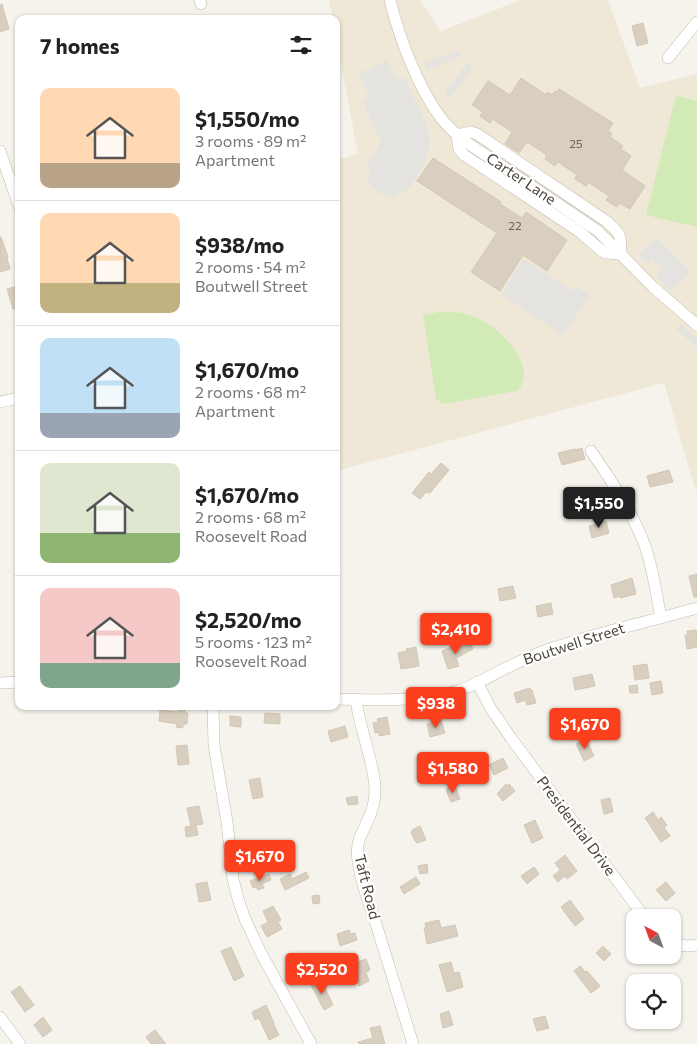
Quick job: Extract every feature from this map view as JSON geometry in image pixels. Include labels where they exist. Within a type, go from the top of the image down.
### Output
[{"type":"street","name":"Carter Lane","points":[[390,0],[420,84],[440,117],[457,135],[587,223],[608,240],[653,287],[697,325]]},
{"type":"street","points":[[668,58],[697,22]]},
{"type":"street","points":[[0,151],[15,194]]},
{"type":"street","points":[[0,402],[15,399]]},
{"type":"street","points":[[591,450],[614,483],[633,518],[653,575],[661,618]]},
{"type":"street","name":"Boutwell Street","points":[[340,699],[402,699],[428,697],[457,691],[516,663],[568,643],[697,608]]},
{"type":"street","points":[[0,683],[15,682]]},
{"type":"street","name":"Presidential Drive","points":[[477,682],[494,713],[511,738],[638,909]]},
{"type":"street","name":"Taft Road","points":[[356,699],[375,788],[371,813],[360,835],[359,866],[413,1044]]},
{"type":"street","points":[[212,710],[214,745],[227,822],[233,879],[238,899],[261,953],[311,1044]]},
{"type":"street","points":[[681,945],[697,945]]},
{"type":"street","points":[[0,1017],[20,1044]]},
{"type":"shaded area","points":[[329,0],[420,0],[441,31],[521,0],[608,0],[640,88],[697,74],[697,495],[664,383],[340,470],[340,159],[358,154],[340,58],[340,15],[332,15]]},
{"type":"shaded area","points":[[458,50],[460,57],[427,70],[424,63]]},
{"type":"shaded area","points":[[387,60],[397,79],[404,77],[429,132],[429,148],[425,163],[406,193],[400,189],[394,198],[380,193],[368,181],[370,169],[366,166],[378,148],[380,140],[362,100],[369,96],[358,74]]},
{"type":"shaded area","points":[[467,62],[473,67],[458,89],[449,98],[444,93]]},
{"type":"shaded area","points":[[657,238],[690,272],[670,291],[656,275],[662,269],[652,259],[647,264],[639,255]]},
{"type":"shaded area","points":[[524,259],[573,291],[576,286],[590,295],[563,335],[501,294]]},
{"type":"shaded area","points":[[681,324],[697,338],[697,348],[676,329]]},
{"type":"green space","points":[[676,95],[697,101],[697,227],[646,215]]},
{"type":"green space","points":[[439,312],[461,313],[476,318],[489,325],[507,341],[521,361],[524,372],[523,382],[517,391],[443,404],[436,399],[423,315]]},
{"type":"building","points":[[2,4],[9,29],[0,32],[0,5]]},
{"type":"building","points":[[643,23],[648,43],[637,46],[632,26]]},
{"type":"building","points":[[521,78],[546,95],[548,92],[552,95],[559,89],[613,123],[608,131],[612,134],[610,137],[623,146],[621,149],[631,156],[622,170],[645,186],[630,209],[619,203],[617,207],[606,200],[609,196],[588,182],[586,186],[575,179],[577,175],[558,162],[555,166],[545,159],[547,155],[527,142],[519,153],[505,144],[512,132],[493,119],[490,123],[480,116],[483,112],[472,105],[488,81],[510,95]]},
{"type":"building","points":[[433,158],[501,202],[500,204],[522,218],[526,212],[567,240],[547,271],[523,255],[500,291],[471,272],[497,233],[417,181]]},
{"type":"building","points":[[0,237],[8,257],[10,269],[0,272]]},
{"type":"building","points":[[15,287],[15,308],[13,309],[7,289]]},
{"type":"building","points":[[582,448],[585,459],[562,465],[558,453]]},
{"type":"building","points":[[441,463],[449,470],[430,493],[426,492],[420,499],[412,493],[429,472],[431,474]]},
{"type":"building","points":[[669,470],[673,482],[650,487],[647,476]]},
{"type":"building","points":[[606,521],[609,533],[592,538],[589,526]]},
{"type":"building","points":[[697,574],[697,597],[694,597],[689,576]]},
{"type":"building","points":[[632,578],[636,594],[614,598],[611,585]]},
{"type":"building","points":[[513,586],[516,598],[500,601],[498,589]]},
{"type":"building","points":[[551,603],[553,614],[538,617],[536,606]]},
{"type":"building","points":[[696,630],[697,647],[687,649],[685,635],[688,635],[687,631]]},
{"type":"building","points":[[469,641],[473,649],[456,658],[459,666],[448,669],[442,651],[452,647],[453,650]]},
{"type":"building","points":[[416,647],[419,666],[401,669],[398,653]]},
{"type":"building","points":[[647,664],[649,678],[635,680],[633,666]]},
{"type":"building","points":[[592,674],[595,686],[575,690],[573,678]]},
{"type":"building","points":[[661,681],[663,693],[652,695],[650,683]]},
{"type":"building","points":[[637,685],[638,693],[630,693],[629,686]]},
{"type":"building","points":[[530,688],[536,703],[527,705],[525,700],[517,703],[514,693]]},
{"type":"building","points":[[160,710],[178,712],[178,710],[185,710],[185,713],[188,713],[187,724],[183,724],[183,728],[176,727],[177,724],[159,721]]},
{"type":"building","points":[[265,713],[280,714],[280,724],[264,723]]},
{"type":"building","points":[[230,716],[241,717],[241,727],[230,726]]},
{"type":"building","points":[[387,717],[390,734],[379,736],[379,732],[375,733],[373,723],[378,722],[377,719]]},
{"type":"building","points":[[441,720],[445,733],[430,737],[427,724]]},
{"type":"building","points":[[345,726],[348,737],[331,742],[328,731]]},
{"type":"building","points":[[586,739],[594,756],[584,761],[576,744]]},
{"type":"building","points":[[187,745],[189,764],[178,765],[176,746]]},
{"type":"building","points":[[503,758],[508,768],[494,775],[489,765]]},
{"type":"building","points":[[260,778],[263,797],[253,799],[249,780]]},
{"type":"building","points":[[506,784],[507,786],[509,784],[515,791],[503,801],[497,794]]},
{"type":"building","points":[[455,786],[460,799],[451,802],[446,790]]},
{"type":"building","points":[[357,796],[358,804],[348,805],[346,798]]},
{"type":"building","points":[[610,798],[613,812],[604,814],[601,800]]},
{"type":"building","points":[[199,806],[203,824],[196,825],[198,835],[186,837],[185,827],[191,826],[187,808]]},
{"type":"building","points":[[653,812],[658,820],[661,817],[667,825],[664,827],[670,836],[661,842],[645,818]]},
{"type":"building","points":[[535,820],[543,838],[532,843],[524,825]]},
{"type":"building","points":[[420,826],[426,840],[417,843],[411,832]]},
{"type":"building","points":[[565,855],[577,871],[567,879],[565,876],[558,882],[553,876],[560,870],[555,863]]},
{"type":"building","points":[[427,864],[428,873],[420,874],[418,866]]},
{"type":"building","points":[[534,867],[539,874],[527,884],[521,876]]},
{"type":"building","points":[[306,872],[309,878],[285,890],[280,879],[290,874],[292,879]]},
{"type":"building","points":[[269,874],[271,880],[262,884],[264,888],[258,890],[256,887],[253,888],[250,881]]},
{"type":"building","points":[[416,877],[420,884],[404,894],[400,887]]},
{"type":"building","points":[[207,882],[211,900],[199,902],[196,884]]},
{"type":"building","points":[[666,882],[675,893],[666,901],[656,890]]},
{"type":"building","points":[[319,895],[320,903],[313,904],[312,896]]},
{"type":"building","points":[[570,900],[584,919],[575,926],[561,907]]},
{"type":"building","points":[[273,906],[281,920],[278,922],[282,929],[267,937],[261,926],[268,922],[263,911]]},
{"type":"building","points":[[439,920],[441,928],[455,925],[458,936],[427,944],[425,923]]},
{"type":"building","points":[[349,930],[351,934],[355,933],[357,940],[340,946],[337,934]]},
{"type":"building","points":[[603,946],[611,954],[604,961],[596,953]]},
{"type":"building","points":[[231,947],[244,976],[234,981],[221,951]]},
{"type":"building","points":[[366,959],[370,970],[366,972],[369,981],[359,986],[350,965]]},
{"type":"building","points":[[451,962],[454,973],[459,972],[463,987],[447,992],[439,965]]},
{"type":"building","points":[[580,966],[600,986],[591,993],[574,971]]},
{"type":"building","points":[[321,980],[333,1005],[324,1010],[311,985]]},
{"type":"building","points":[[20,986],[34,1005],[25,1012],[11,992]]},
{"type":"building","points":[[266,1005],[279,1035],[269,1040],[259,1018],[255,1020],[252,1012]]},
{"type":"building","points":[[449,1011],[453,1025],[443,1028],[440,1014]]},
{"type":"building","points":[[545,1016],[549,1028],[537,1031],[533,1019]]},
{"type":"building","points":[[43,1017],[52,1030],[43,1037],[34,1025]]},
{"type":"building","points":[[380,1026],[385,1044],[359,1044],[358,1042],[373,1038],[370,1028]]},
{"type":"building","points":[[155,1030],[166,1044],[151,1044],[146,1037]]}]
